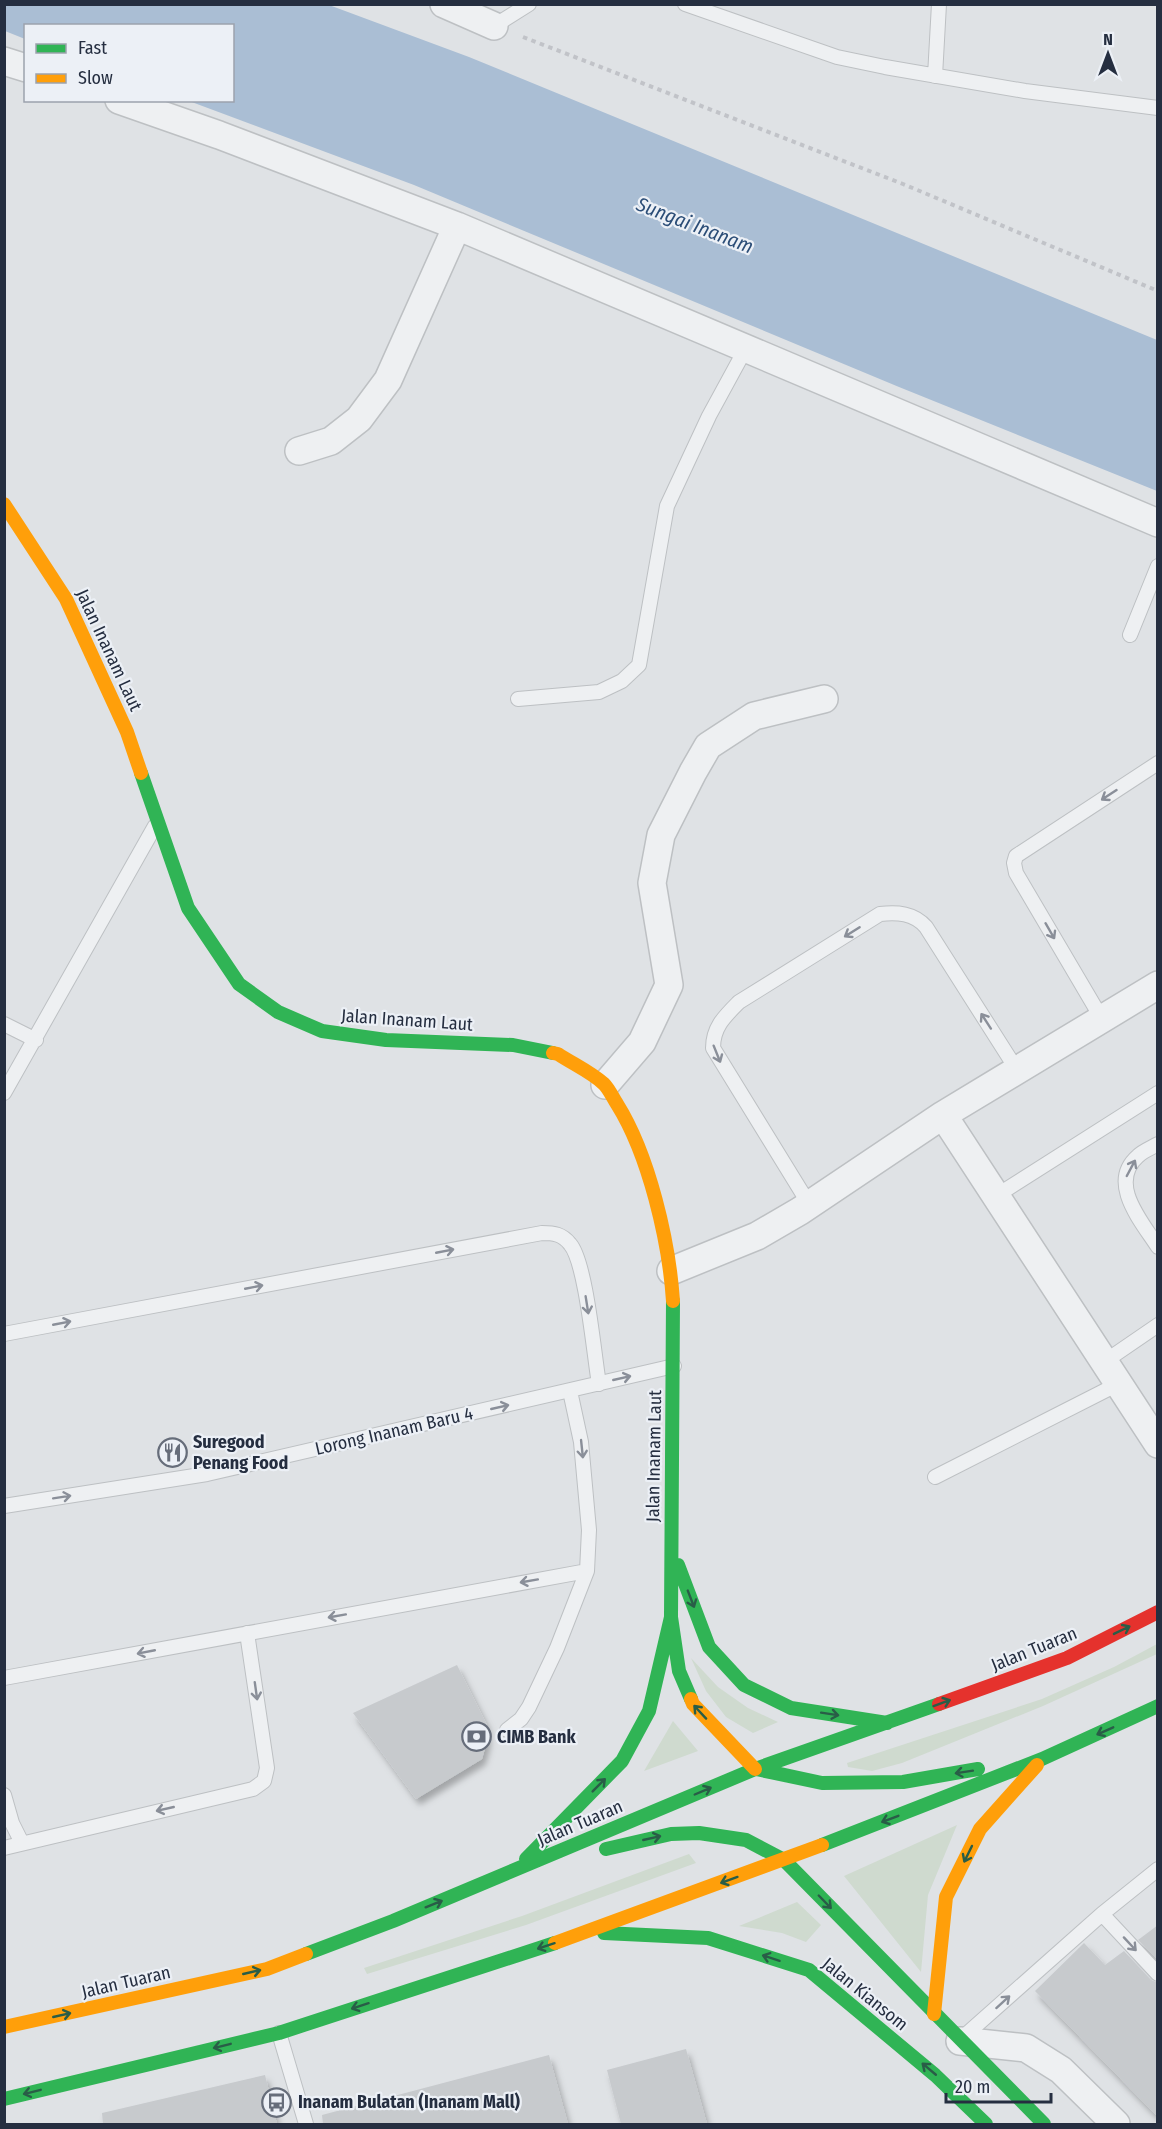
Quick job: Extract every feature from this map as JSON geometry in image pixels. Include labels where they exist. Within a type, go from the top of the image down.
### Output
[{"type":"main road","name":"Jalan Inanam Laut","points":[[4,504],[66,598],[128,732],[188,908],[239,984],[278,1012],[322,1031],[386,1040],[513,1045],[558,1054],[605,1085],[625,1117],[653,1193],[671,1271],[674,1317],[671,1617],[679,1671],[693,1704],[755,1769]]},
{"type":"main road","name":"Jalan Inanam Laut","points":[[670,1544],[709,1647],[744,1685],[791,1708],[887,1723]]},
{"type":"main road","name":"Jalan Tuaran","points":[[4,2027],[267,1969],[393,1921],[755,1769],[1066,1658],[1154,1611]]},
{"type":"main road","points":[[514,1871],[622,1761],[649,1711],[671,1617]]},
{"type":"main road","points":[[4,2099],[279,2033],[588,1932],[784,1860],[1042,1759],[1158,1706]]},
{"type":"main road","points":[[755,1769],[822,1783],[903,1782],[1042,1759]]},
{"type":"main road","points":[[934,2014],[946,1897],[980,1829],[1042,1759]]},
{"type":"main road","name":"Jalan Kiansom","points":[[514,1871],[671,1834],[689,1833],[746,1840],[784,1860],[1044,2124]]},
{"type":"main road","name":"Jalan Kiansom","points":[[588,1932],[708,1938],[809,1970],[935,2075],[986,2124]]},
{"type":"street","points":[[444,4],[494,26]]},
{"type":"street","points":[[4,61],[24,67]]},
{"type":"street","points":[[125,102],[219,135],[457,226],[1158,523]]},
{"type":"street","points":[[299,451],[331,441],[359,419],[388,380],[457,226]]},
{"type":"street","points":[[605,1085],[642,1042],[669,985],[652,883],[661,835],[693,772],[708,746],[753,716],[824,699]]},
{"type":"street","points":[[671,1271],[757,1236],[943,1115],[1158,985]]},
{"type":"street","points":[[943,1115],[1158,1444]]},
{"type":"street","points":[[960,2041],[1026,2048],[1061,2070],[1116,2124]]},
{"type":"lane","points":[[494,26],[529,4]]},
{"type":"lane","points":[[685,4],[837,57],[1025,91],[1158,108]]},
{"type":"lane","points":[[935,76],[939,4]]},
{"type":"lane","points":[[518,699],[599,692],[622,681],[639,665],[668,506],[709,416],[746,348]]},
{"type":"lane","points":[[1130,635],[1158,566]]},
{"type":"lane","points":[[1102,1019],[1016,873],[1014,863],[1016,856],[1158,763]]},
{"type":"lane","points":[[4,1093],[158,822]]},
{"type":"lane","points":[[809,1204],[713,1048],[713,1035],[723,1017],[738,1002],[880,914],[904,914],[922,922],[926,927],[1017,1070]]},
{"type":"lane","points":[[4,1024],[36,1040]]},
{"type":"lane","points":[[996,1196],[1158,1093]]},
{"type":"lane","points":[[1158,1144],[1138,1156],[1128,1169],[1125,1190],[1130,1204],[1158,1247]]},
{"type":"lane","points":[[4,1334],[530,1235],[557,1233],[569,1242],[580,1264],[599,1384]]},
{"type":"lane","points":[[935,1477],[1111,1373],[1158,1325]]},
{"type":"lane","name":"Lorong Inanam Baru 4","points":[[4,1506],[207,1474],[674,1366]]},
{"type":"lane","points":[[507,1730],[521,1719],[529,1707],[587,1571],[589,1530],[581,1442],[570,1391]]},
{"type":"lane","points":[[4,1678],[587,1571]]},
{"type":"lane","points":[[4,1848],[253,1789],[264,1781],[267,1768],[247,1633]]},
{"type":"lane","points":[[4,1794],[12,1823],[22,1843]]},
{"type":"lane","points":[[960,2041],[1102,1914],[1158,1869]]},
{"type":"lane","points":[[1102,1914],[1158,1974]]},
{"type":"lane","points":[[279,2033],[306,2124]]},
{"type":"path","points":[[494,26],[903,184],[1158,291]]},
{"type":"shaded area","points":[[1157,1644],[1157,1654],[1043,1706],[902,1763],[872,1771],[848,1767],[847,1763],[1042,1699],[1114,1667]]},
{"type":"shaded area","points":[[691,1658],[718,1687],[748,1708],[778,1722],[753,1733],[726,1717],[706,1691]]},
{"type":"shaded area","points":[[673,1721],[698,1751],[644,1771]]},
{"type":"shaded area","points":[[957,1825],[928,1895],[921,1972],[844,1876]]},
{"type":"shaded area","points":[[689,1854],[696,1863],[526,1925],[367,1974],[364,1968],[522,1916]]},
{"type":"shaded area","points":[[797,1902],[821,1925],[806,1942],[782,1933],[739,1926]]},
{"type":"water","name":"Sungai Inanam","points":[[4,5],[329,5],[469,57],[1157,340],[1157,491],[899,387],[414,185],[192,102],[234,102],[234,24],[24,24],[24,39],[5,31]]},
{"type":"building","points":[[457,1665],[487,1725],[487,1741],[482,1759],[416,1799],[353,1713]]},
{"type":"building","points":[[1158,1925],[1158,1960],[1138,1940]]},
{"type":"building","points":[[1084,1943],[1105,1965],[1124,1951],[1151,1980],[1158,1983],[1158,2117],[1035,1991]]},
{"type":"building","points":[[686,2049],[707,2124],[621,2124],[607,2070]]},
{"type":"building","points":[[549,2055],[568,2124],[323,2124],[322,2115]]},
{"type":"building","points":[[265,2075],[277,2124],[103,2124],[102,2113]]},
{"type":"traffic: fast","points":[[141,773],[188,908],[239,984],[278,1012],[322,1031],[386,1040],[513,1045],[553,1053]]},
{"type":"traffic: fast","points":[[673,1301],[671,1617],[679,1671],[691,1699]]},
{"type":"traffic: fast","points":[[678,1565],[709,1647],[744,1685],[791,1708],[887,1723]]},
{"type":"traffic: fast","points":[[526,1859],[622,1761],[649,1711],[671,1617]]},
{"type":"traffic: fast","points":[[306,1954],[393,1921],[755,1769],[939,1704]]},
{"type":"traffic: fast","points":[[822,1845],[1042,1759],[1158,1706]]},
{"type":"traffic: fast","points":[[756,1769],[822,1783],[903,1782],[978,1769]]},
{"type":"traffic: fast","points":[[606,1849],[671,1834],[699,1833],[746,1840],[784,1860],[1044,2124]]},
{"type":"traffic: fast","points":[[604,1933],[708,1938],[809,1970],[935,2075],[986,2124]]},
{"type":"traffic: fast","points":[[4,2099],[279,2033],[555,1943]]},
{"type":"traffic: slow","points":[[4,504],[66,599],[127,732],[141,773]]},
{"type":"traffic: slow","points":[[553,1053],[582,1068],[604,1084],[628,1125],[648,1173],[662,1226],[673,1301]]},
{"type":"traffic: slow","points":[[691,1699],[693,1704],[755,1769]]},
{"type":"traffic: slow","points":[[934,2014],[946,1897],[980,1829],[1037,1765]]},
{"type":"traffic: slow","points":[[555,1943],[822,1845]]},
{"type":"traffic: slow","points":[[4,2027],[267,1969],[306,1954]]},
{"type":"traffic: jam","points":[[939,1704],[1067,1658],[1158,1612]]},
{"type":"place","name":"Suregood Penang Food","points":[[172,1452]]},
{"type":"place","name":"CIMB Bank","points":[[476,1737]]},
{"type":"place","name":"Inanam Bulatan (Inanam Mall)","points":[[277,2102]]}]
